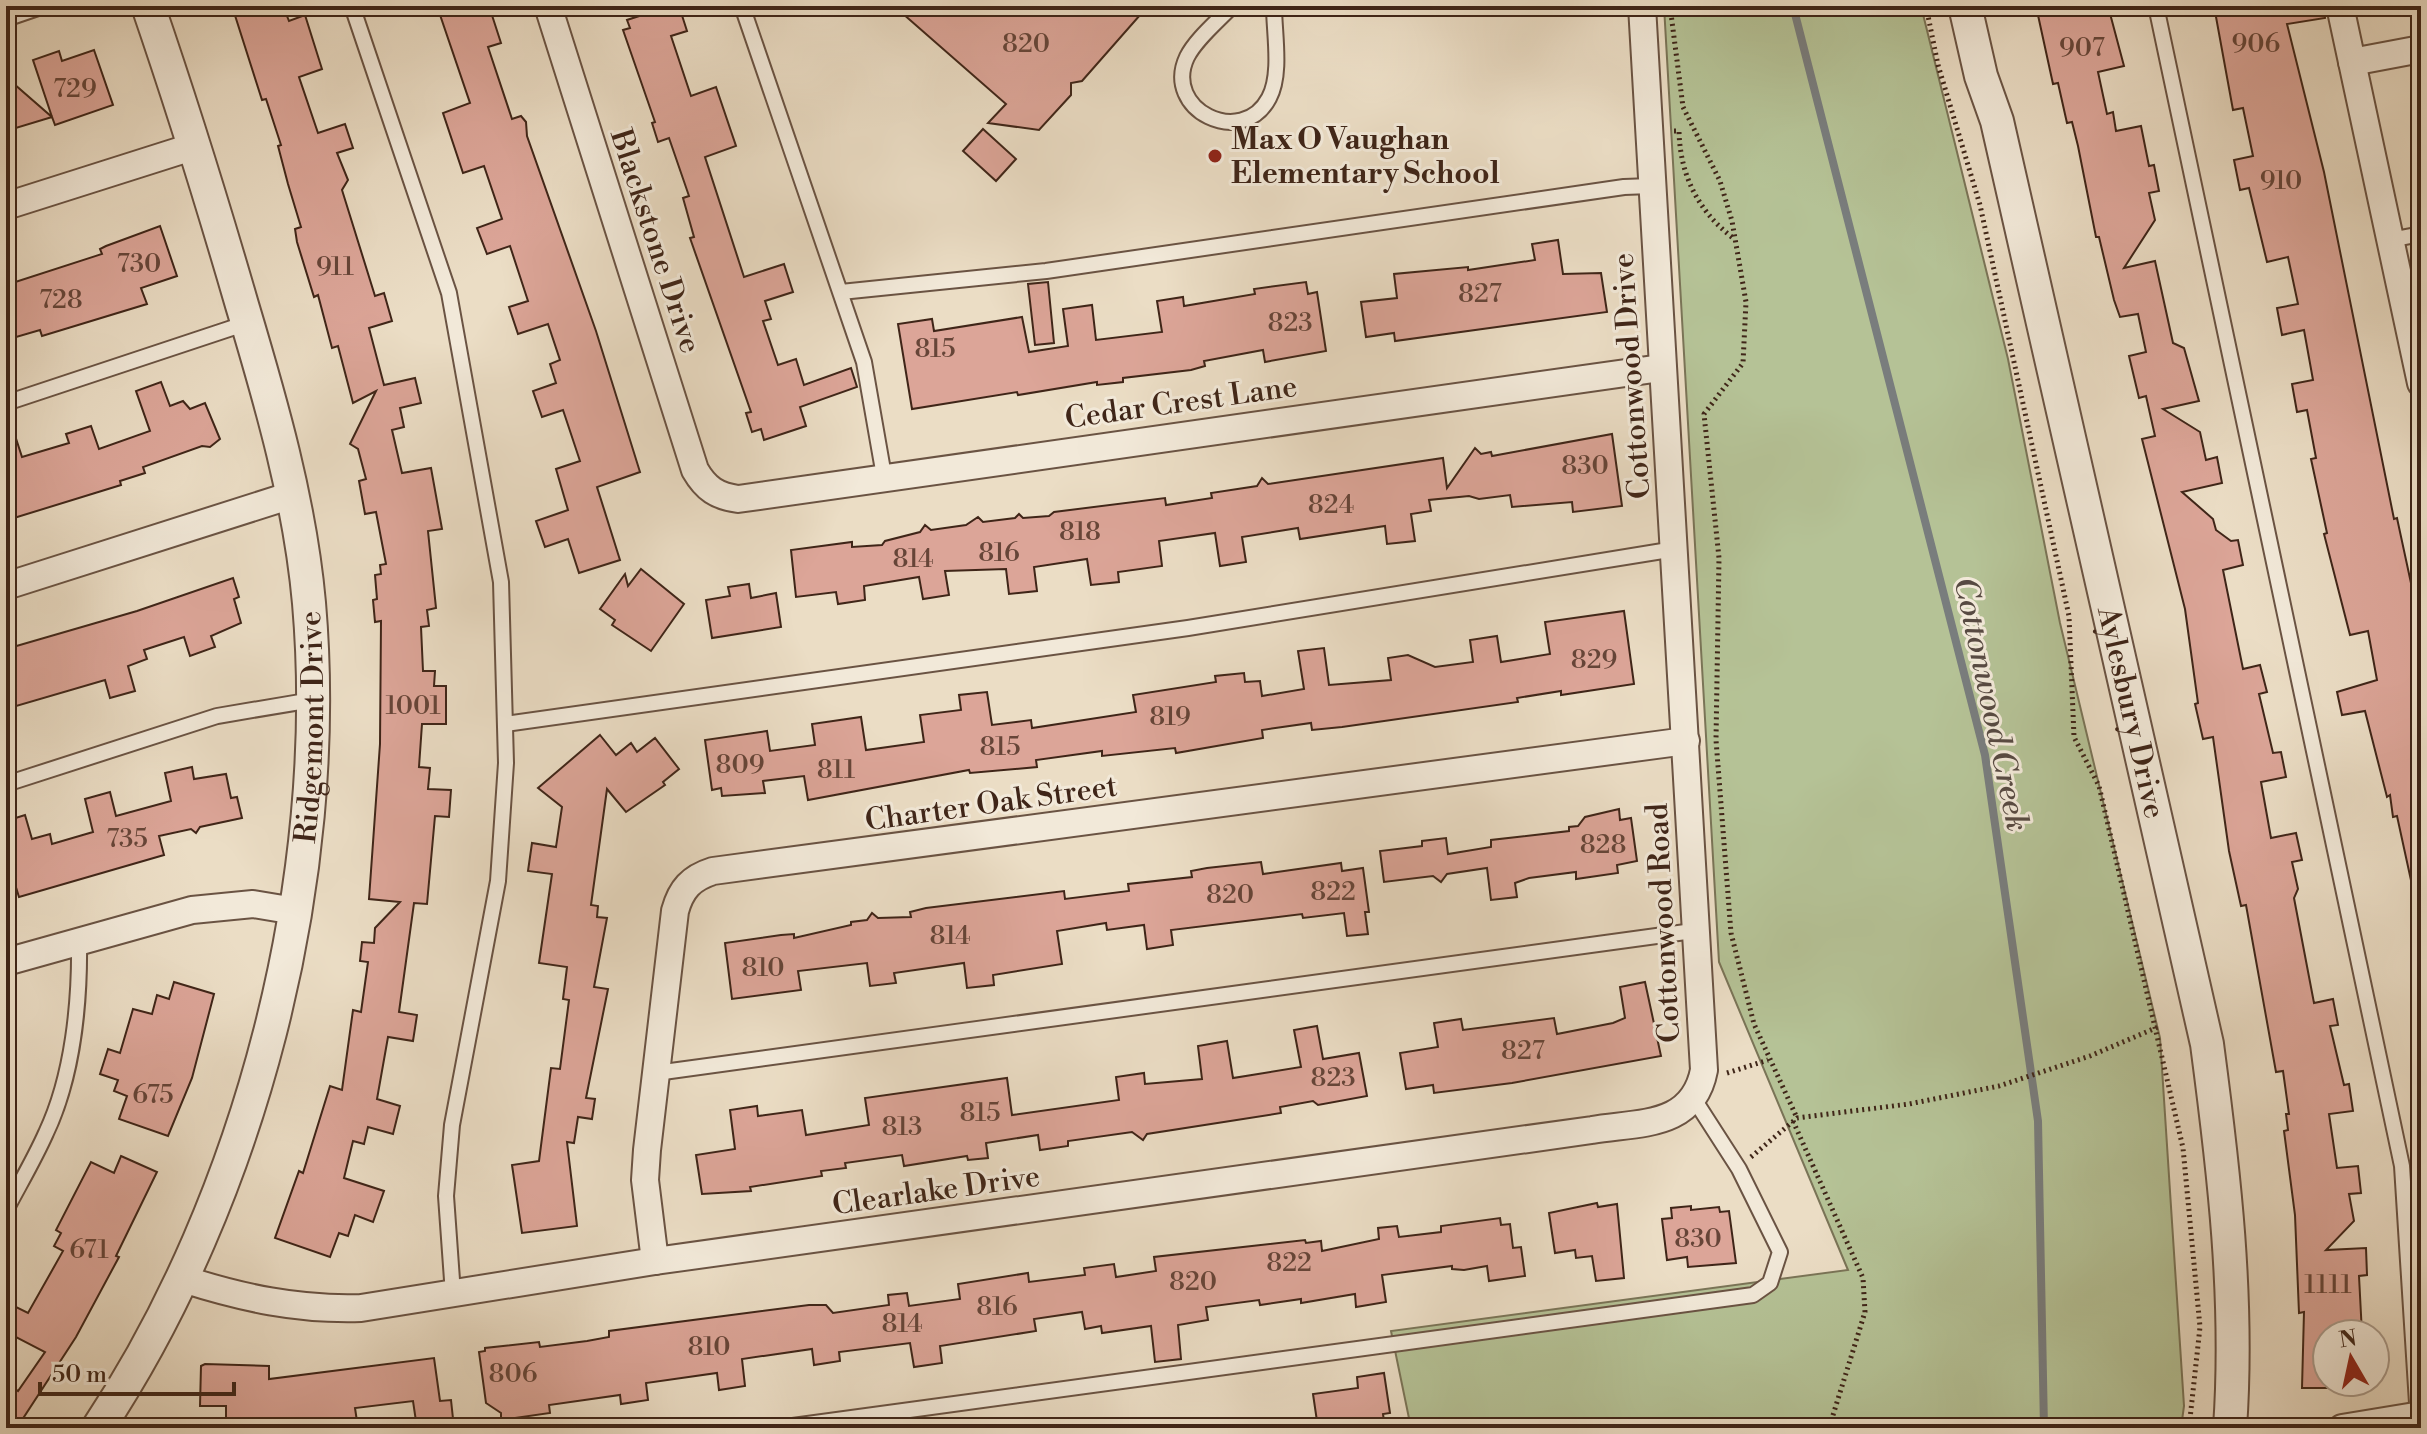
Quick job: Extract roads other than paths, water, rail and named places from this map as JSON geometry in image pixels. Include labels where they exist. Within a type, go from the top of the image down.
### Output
[{"type":"street","name":"Ridgemont Drive","points":[[108,1424],[183,1279],[214,1207],[242,1127],[288,953],[313,730],[309,602],[292,495],[267,388],[195,146],[148,6]]},
{"type":"street","name":"Blackstone Drive","points":[[548,6],[695,470],[712,492]]},
{"type":"street","name":"Cottonwood Drive","points":[[1642,6],[1661,368],[1686,741]]},
{"type":"street","name":"Aylesbury Drive","points":[[1965,6],[1981,76],[2000,136],[2207,1044],[2226,1189],[2235,1359],[2230,1428]]},
{"type":"street","points":[[2340,6],[2421,383]]},
{"type":"street","points":[[2352,62],[2421,49]]},
{"type":"street","points":[[6,206],[195,146]]},
{"type":"street","name":"Cedar Crest Lane","points":[[712,492],[738,499],[1661,368]]},
{"type":"street","points":[[6,586],[292,495]]},
{"type":"street","name":"Cottonwood Road","points":[[1686,741],[1698,1090]]},
{"type":"street","name":"Charter Oak Street","points":[[655,1261],[645,1180],[675,911],[687,885],[713,871],[1686,741]]},
{"type":"street","points":[[6,962],[79,940],[223,905],[253,904],[295,911]]},
{"type":"street","name":"Clearlake Drive","points":[[183,1279],[232,1295],[312,1309],[361,1308],[655,1261],[1670,1118],[1698,1090]]},
{"type":"street","points":[[2342,1428],[2418,1419]]},
{"type":"lane","points":[[6,19],[44,6]]},
{"type":"lane","points":[[352,6],[449,293],[501,582],[505,724],[498,881],[452,1125],[446,1196],[453,1294]]},
{"type":"lane","points":[[742,6],[864,362],[884,476]]},
{"type":"lane","points":[[1232,6],[1188,55],[1183,68],[1187,97],[1207,118],[1222,122],[1250,117],[1270,96],[1274,82],[1274,6]]},
{"type":"lane","points":[[2156,6],[2402,1166],[2418,1419]]},
{"type":"lane","points":[[841,292],[1046,271],[1624,187],[1651,186]]},
{"type":"lane","points":[[2390,240],[2421,234]]},
{"type":"lane","points":[[6,403],[247,323]]},
{"type":"lane","points":[[505,724],[1188,628],[1675,549]]},
{"type":"lane","points":[[6,784],[217,716],[312,700]]},
{"type":"lane","points":[[656,1073],[1693,931]]},
{"type":"lane","points":[[6,1210],[48,1130],[74,1039],[80,986],[79,940]]},
{"type":"lane","points":[[778,1428],[1753,1295],[1770,1283],[1780,1252],[1698,1090]]},
{"type":"waterway","name":"Cottonwood Creek","points":[[1793,6],[1985,755],[2038,1121],[2044,1428]]},
{"type":"place","name":"Max O Vaughan Elementary School","points":[[1215,156]]}]
